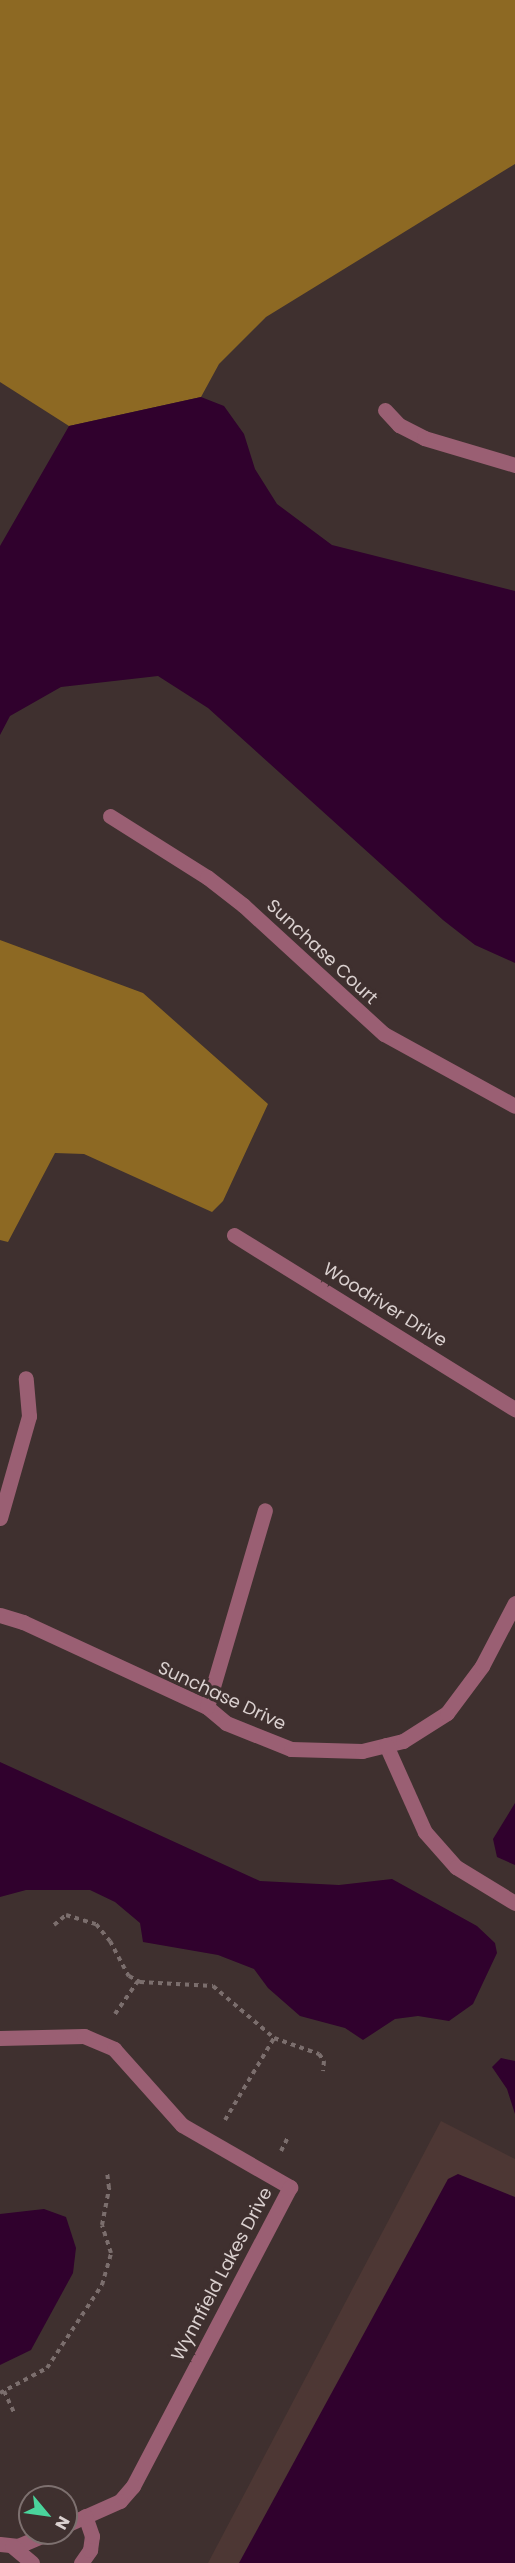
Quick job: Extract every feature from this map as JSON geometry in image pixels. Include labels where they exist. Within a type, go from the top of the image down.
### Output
[{"type":"street","points":[[385,410],[399,425],[424,438],[515,465]]},
{"type":"street","name":"Sunchase Court","points":[[110,816],[207,877],[384,1034],[515,1106]]},
{"type":"street","name":"Woodriver Drive","points":[[234,1235],[515,1409]]},
{"type":"street","points":[[0,1518],[29,1416],[26,1378]]},
{"type":"street","points":[[207,1707],[265,1510]]},
{"type":"street","name":"Sunchase Drive","points":[[0,1615],[23,1622],[207,1707],[226,1723],[291,1749],[362,1751],[403,1741],[447,1713],[482,1666],[515,1603]]},
{"type":"street","points":[[386,1745],[425,1832],[456,1867],[515,1903]]},
{"type":"street","name":"Wynnfield Lakes Drive","points":[[0,2038],[84,2036],[114,2049],[182,2125],[290,2187],[133,2486],[120,2501],[78,2519]]},
{"type":"street","points":[[81,2563],[90,2550],[92,2536],[85,2516]]},
{"type":"street","points":[[6,2545],[32,2563]]},
{"type":"path","points":[[54,1925],[66,1915],[96,1924],[110,1941],[129,1976],[138,1981],[213,1986],[274,2038],[319,2054],[324,2061],[323,2071]]},
{"type":"path","points":[[115,2014],[138,1981]]},
{"type":"path","points":[[225,2120],[274,2038]]},
{"type":"path","points":[[281,2151],[288,2137]]},
{"type":"path","points":[[15,2415],[2,2392],[47,2368],[102,2285],[111,2253],[102,2225],[109,2188],[107,2171]]},
{"type":"shaded area","points":[[0,0],[515,0],[515,164],[266,317],[219,364],[201,397],[69,426],[0,382]]},
{"type":"shaded area","points":[[201,397],[224,406],[244,434],[255,469],[277,504],[332,545],[515,591],[515,963],[475,945],[443,920],[208,708],[158,676],[61,687],[10,716],[0,735],[0,546],[69,426]]},
{"type":"shaded area","points":[[0,940],[143,993],[268,1104],[223,1201],[212,1212],[84,1154],[55,1153],[8,1242],[0,1240]]},
{"type":"shaded area","points":[[0,1762],[260,1881],[339,1885],[392,1879],[477,1926],[495,1943],[497,1953],[473,2004],[449,2021],[418,2016],[395,2019],[363,2040],[345,2028],[300,2016],[268,1988],[254,1969],[218,1955],[143,1942],[140,1923],[115,1902],[90,1890],[26,1890],[0,1897]]},
{"type":"shaded area","points":[[515,1803],[515,1865],[497,1857],[493,1839]]},
{"type":"shaded area","points":[[501,2058],[515,2061],[515,2114],[507,2089],[492,2067]]},
{"type":"shaded area","points":[[441,2121],[515,2159],[515,2563],[208,2563]]},
{"type":"shaded area","points":[[458,2174],[515,2197],[515,2563],[239,2563],[448,2179]]},
{"type":"shaded area","points":[[44,2209],[66,2217],[76,2248],[73,2273],[31,2350],[0,2365],[0,2214]]}]
